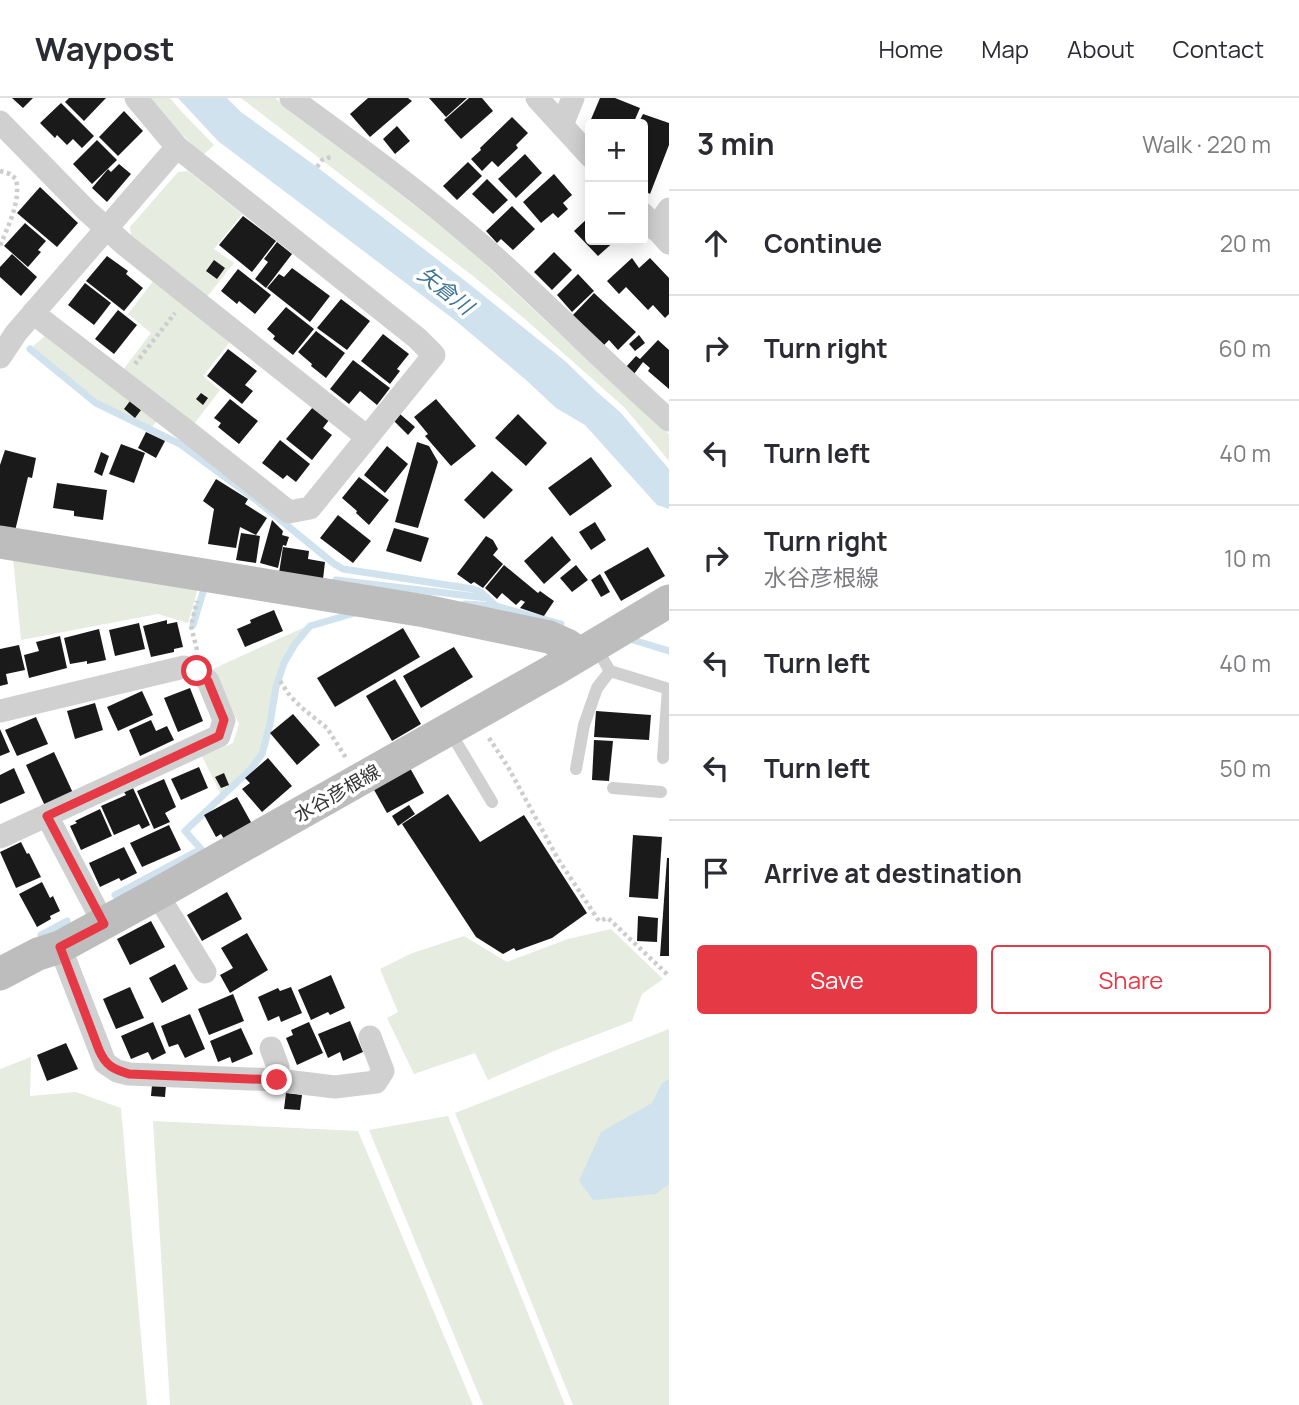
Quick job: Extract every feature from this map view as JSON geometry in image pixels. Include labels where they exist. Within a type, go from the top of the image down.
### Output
[{"type":"main road","points":[[0,542],[425,611],[549,637],[595,657]]},
{"type":"main road","name":"水谷彦根線","points":[[0,974],[104,924],[449,729],[595,657],[669,601]]},
{"type":"street","points":[[33,313],[289,512],[310,508],[435,355],[177,147],[136,98]]},
{"type":"street","points":[[291,98],[380,163],[496,259],[626,383],[669,420]]},
{"type":"street","points":[[537,98],[585,150]]},
{"type":"street","points":[[562,125],[573,98]]},
{"type":"street","points":[[0,122],[87,211],[125,245],[367,437]]},
{"type":"street","points":[[0,356],[16,333],[177,147]]},
{"type":"street","points":[[656,229],[669,209]]},
{"type":"street","points":[[0,711],[184,667],[197,671],[208,681],[224,720],[219,736],[0,837]]},
{"type":"street","points":[[47,816],[104,924]]},
{"type":"street","points":[[157,894],[205,972]]},
{"type":"street","points":[[60,947],[99,1050],[105,1062],[117,1071],[129,1074],[277,1080],[335,1087],[376,1082],[383,1070],[370,1037]]},
{"type":"street","points":[[271,1048],[278,1068],[277,1080]]},
{"type":"lane","points":[[576,769],[584,725],[597,688],[595,657],[668,689],[663,758]]},
{"type":"lane","points":[[449,729],[492,802]]},
{"type":"lane","points":[[613,788],[661,792]]},
{"type":"path","points":[[317,167],[322,160],[337,155]]},
{"type":"path","points":[[0,171],[16,179],[18,189],[12,215],[0,246]]},
{"type":"path","points":[[128,373],[178,309]]},
{"type":"path","points":[[197,671],[199,658],[191,626],[200,590]]},
{"type":"path","points":[[279,681],[302,708],[327,728],[360,780]]},
{"type":"path","points":[[483,729],[508,767],[558,859],[599,921],[608,918],[669,976]]},
{"type":"shaded area","points":[[150,98],[170,98],[214,145],[203,155],[170,123]]},
{"type":"shaded area","points":[[241,98],[275,98],[468,248],[669,434],[669,461],[625,408],[525,319]]},
{"type":"shaded area","points":[[188,171],[242,214],[214,249],[234,263],[207,297],[131,236],[130,227],[178,172]]},
{"type":"shaded area","points":[[154,280],[230,342],[203,376],[220,390],[194,424],[123,370],[151,333],[128,314]]},
{"type":"shaded area","points":[[45,336],[157,421],[152,427],[99,401],[32,347]]},
{"type":"shaded area","points":[[13,558],[198,588],[188,623],[158,614],[21,640]]},
{"type":"shaded area","points":[[307,626],[280,670],[259,757],[221,795],[202,756],[233,743],[239,724],[213,669]]},
{"type":"shaded area","points":[[611,929],[663,979],[642,994],[632,1021],[488,1080],[475,1053],[414,1074],[387,1018],[398,1012],[380,969],[410,954],[464,936],[507,962],[568,939]]},
{"type":"shaded area","points":[[669,1029],[669,1405],[573,1405],[455,1113]]},
{"type":"shaded area","points":[[31,1057],[30,1096],[76,1092],[121,1108],[147,1405],[0,1405],[0,1069]]},
{"type":"shaded area","points":[[448,1116],[565,1405],[483,1405],[369,1130]]},
{"type":"shaded area","points":[[153,1121],[358,1131],[473,1405],[170,1405]]},
{"type":"water","name":"矢倉川","points":[[178,98],[227,98],[241,112],[468,283],[565,361],[621,413],[669,469],[669,509],[657,505],[585,425],[556,408],[456,321],[218,141]]},
{"type":"water","points":[[669,1079],[669,1184],[656,1194],[593,1200],[579,1181],[601,1132],[652,1103],[662,1083]]},
{"type":"building","points":[[12,98],[33,98],[23,108]]},
{"type":"building","points":[[69,98],[106,98],[84,121],[65,102]]},
{"type":"building","points":[[368,98],[408,98],[412,101],[370,137],[350,114]]},
{"type":"building","points":[[429,98],[467,98],[446,117]]},
{"type":"building","points":[[469,98],[482,98],[493,111],[461,139],[444,120]]},
{"type":"building","points":[[600,98],[615,98],[640,108],[635,119],[591,119]]},
{"type":"building","points":[[61,103],[94,136],[82,148],[73,139],[67,145],[57,135],[55,138],[40,123]]},
{"type":"building","points":[[124,111],[143,131],[118,156],[99,137]]},
{"type":"building","points":[[643,114],[669,123],[669,145],[650,194],[648,119],[640,119]]},
{"type":"building","points":[[512,117],[528,133],[516,145],[518,148],[498,167],[492,161],[482,171],[471,159]]},
{"type":"building","points":[[397,126],[410,141],[395,154],[383,139]]},
{"type":"building","points":[[97,140],[117,160],[92,184],[73,164]]},
{"type":"building","points":[[525,154],[542,173],[516,198],[498,179]]},
{"type":"building","points":[[468,162],[482,176],[457,200],[443,186]]},
{"type":"building","points":[[119,164],[131,174],[107,202],[92,188],[108,169],[111,172]]},
{"type":"building","points":[[554,174],[572,195],[563,203],[568,209],[558,218],[553,213],[541,223],[523,202]]},
{"type":"building","points":[[487,179],[508,200],[493,214],[472,194]]},
{"type":"building","points":[[40,187],[78,223],[57,247],[17,213]]},
{"type":"building","points":[[512,206],[535,229],[513,250],[501,239],[497,243],[486,231]]},
{"type":"building","points":[[243,216],[276,241],[252,272],[219,245]]},
{"type":"building","points":[[585,221],[585,242],[574,231]]},
{"type":"building","points":[[25,223],[46,241],[38,250],[41,252],[28,267],[4,246]]},
{"type":"building","points":[[277,242],[292,254],[266,288],[255,279],[268,262],[264,259]]},
{"type":"building","points":[[587,245],[610,245],[598,256]]},
{"type":"building","points":[[554,252],[572,270],[552,290],[534,272]]},
{"type":"building","points":[[12,254],[37,277],[21,296],[0,277],[0,267]]},
{"type":"building","points":[[107,256],[128,271],[126,274],[143,288],[124,311],[86,281]]},
{"type":"building","points":[[632,258],[639,268],[650,258],[669,278],[669,314],[665,318],[653,305],[648,310],[626,287],[619,294],[607,281]]},
{"type":"building","points":[[214,260],[225,268],[217,279],[206,271]]},
{"type":"building","points":[[292,268],[330,296],[310,322],[267,288],[279,274],[284,277]]},
{"type":"building","points":[[238,269],[271,295],[255,314],[221,291]]},
{"type":"building","points":[[578,274],[594,291],[572,312],[557,295]]},
{"type":"building","points":[[85,283],[111,303],[94,325],[68,305]]},
{"type":"building","points":[[594,293],[636,332],[618,350],[609,340],[603,346],[572,316]]},
{"type":"building","points":[[341,299],[370,321],[347,350],[317,328]]},
{"type":"building","points":[[286,307],[314,329],[293,355],[273,339],[275,336],[267,329]]},
{"type":"building","points":[[118,310],[137,325],[114,354],[95,339]]},
{"type":"building","points":[[316,331],[345,353],[326,378],[298,352]]},
{"type":"building","points":[[383,334],[409,354],[397,369],[400,371],[390,384],[361,361]]},
{"type":"building","points":[[639,335],[645,343],[635,351],[629,344]]},
{"type":"building","points":[[658,340],[669,350],[669,389],[648,371],[650,368],[643,362],[634,374],[626,367],[636,356],[640,359]]},
{"type":"building","points":[[228,349],[257,371],[245,385],[253,391],[242,404],[207,376]]},
{"type":"building","points":[[353,360],[390,388],[377,405],[360,391],[349,404],[330,389]]},
{"type":"building","points":[[201,393],[208,398],[203,405],[196,399]]},
{"type":"building","points":[[230,399],[258,421],[239,444],[218,427],[221,423],[214,418]]},
{"type":"building","points":[[436,399],[476,446],[451,466],[425,436],[428,434],[414,417]]},
{"type":"building","points":[[130,401],[141,410],[135,418],[124,409]]},
{"type":"building","points":[[313,407],[329,420],[323,428],[332,435],[312,460],[286,439]]},
{"type":"building","points":[[400,414],[415,427],[408,435],[394,421]]},
{"type":"building","points":[[518,414],[547,443],[526,466],[495,438]]},
{"type":"building","points":[[146,432],[165,441],[156,458],[138,448]]},
{"type":"building","points":[[280,440],[310,464],[296,482],[287,475],[283,479],[262,463]]},
{"type":"building","points":[[417,442],[429,446],[438,462],[418,528],[395,522]]},
{"type":"building","points":[[121,444],[145,453],[134,483],[109,474]]},
{"type":"building","points":[[387,446],[408,464],[385,493],[364,475]]},
{"type":"building","points":[[5,450],[36,458],[32,478],[28,477],[15,531],[0,527],[0,465]]},
{"type":"building","points":[[101,452],[109,456],[102,476],[94,472]]},
{"type":"building","points":[[591,457],[612,486],[570,516],[548,488]]},
{"type":"building","points":[[492,471],[513,490],[484,519],[464,500]]},
{"type":"building","points":[[359,477],[389,500],[369,525],[342,498]]},
{"type":"building","points":[[216,479],[248,499],[245,504],[267,518],[256,535],[240,527],[236,548],[208,544],[214,509],[203,501]]},
{"type":"building","points":[[57,483],[107,490],[103,520],[74,516],[74,511],[53,508]]},
{"type":"building","points":[[338,515],[371,541],[353,563],[320,538]]},
{"type":"building","points":[[272,520],[283,531],[282,535],[289,537],[286,546],[283,545],[278,568],[260,563]]},
{"type":"building","points":[[595,522],[606,540],[591,550],[579,532]]},
{"type":"building","points":[[394,528],[429,538],[421,562],[386,551]]},
{"type":"building","points":[[241,533],[260,536],[256,563],[236,560]]},
{"type":"building","points":[[486,536],[493,540],[498,549],[493,555],[503,564],[483,588],[474,582],[471,584],[457,574]]},
{"type":"building","points":[[552,536],[571,560],[544,584],[524,561]]},
{"type":"building","points":[[283,547],[309,551],[308,559],[325,562],[323,579],[279,573]]},
{"type":"building","points":[[648,547],[665,576],[621,601],[604,572]]},
{"type":"building","points":[[504,565],[538,593],[540,591],[554,601],[544,616],[520,608],[525,602],[521,600],[516,605],[502,593],[497,599],[485,588]]},
{"type":"building","points":[[576,565],[588,580],[572,592],[560,578]]},
{"type":"building","points":[[600,574],[610,592],[601,597],[591,580]]},
{"type":"building","points":[[274,610],[283,631],[245,647],[237,629]]},
{"type":"building","points":[[167,620],[167,624],[177,622],[183,647],[151,657],[143,626]]},
{"type":"building","points":[[139,623],[145,649],[115,656],[109,630]]},
{"type":"building","points":[[403,628],[420,657],[335,707],[317,678]]},
{"type":"building","points":[[99,629],[106,660],[70,664],[64,638]]},
{"type":"building","points":[[60,636],[67,668],[29,678],[24,655],[39,651],[36,642]]},
{"type":"building","points":[[19,645],[25,670],[6,674],[8,684],[0,686],[0,649]]},
{"type":"building","points":[[454,647],[473,677],[421,708],[403,676]]},
{"type":"building","points":[[395,679],[421,724],[392,741],[366,696]]},
{"type":"building","points":[[190,688],[203,721],[178,732],[164,698]]},
{"type":"building","points":[[142,691],[153,715],[118,731],[107,707]]},
{"type":"building","points":[[95,703],[103,730],[75,739],[67,711]]},
{"type":"building","points":[[596,711],[651,715],[649,740],[594,737]]},
{"type":"building","points":[[293,714],[320,745],[297,765],[270,733]]},
{"type":"building","points":[[36,717],[48,744],[17,756],[5,730]]},
{"type":"building","points":[[151,720],[156,731],[167,726],[174,740],[140,756],[129,730]]},
{"type":"building","points":[[0,729],[10,752],[0,756]]},
{"type":"building","points":[[594,740],[613,741],[609,781],[592,780]]},
{"type":"building","points":[[54,752],[73,793],[45,806],[26,765]]},
{"type":"building","points":[[268,758],[292,786],[262,812],[242,789],[250,783],[245,778]]},
{"type":"building","points":[[199,767],[208,788],[181,800],[171,779]]},
{"type":"building","points":[[14,768],[25,793],[0,804],[0,775]]},
{"type":"building","points":[[410,768],[424,793],[387,813],[373,788]]},
{"type":"building","points":[[224,773],[229,785],[221,788],[215,777]]},
{"type":"building","points":[[164,779],[176,807],[165,813],[170,822],[154,829],[137,791]]},
{"type":"building","points":[[133,788],[150,825],[142,829],[139,824],[114,835],[101,806],[126,795],[124,792]]},
{"type":"building","points":[[448,794],[480,842],[524,815],[587,913],[552,938],[516,951],[514,948],[503,954],[476,937],[402,824]]},
{"type":"building","points":[[237,797],[252,824],[224,839],[221,834],[216,837],[204,815]]},
{"type":"building","points":[[409,805],[415,814],[398,826],[392,816]]},
{"type":"building","points":[[100,809],[112,836],[81,850],[70,826]]},
{"type":"building","points":[[169,825],[181,850],[142,867],[130,843]]},
{"type":"building","points":[[633,835],[662,837],[658,899],[629,897]]},
{"type":"building","points":[[21,842],[41,877],[16,888],[0,852]]},
{"type":"building","points":[[124,847],[137,873],[100,887],[89,863]]},
{"type":"building","points":[[667,858],[669,956],[660,956]]},
{"type":"building","points":[[42,882],[60,911],[37,927],[19,894]]},
{"type":"building","points":[[227,892],[242,919],[202,941],[187,915]]},
{"type":"building","points":[[638,916],[658,918],[657,942],[637,941]]},
{"type":"building","points":[[151,921],[165,947],[130,965],[117,939]]},
{"type":"building","points":[[247,933],[268,970],[230,993],[220,975],[233,968],[221,948]]},
{"type":"building","points":[[175,964],[188,989],[162,1003],[149,978]]},
{"type":"building","points":[[331,975],[345,1008],[311,1020],[298,990]]},
{"type":"building","points":[[130,987],[144,1018],[116,1029],[103,999]]},
{"type":"building","points":[[291,987],[302,1013],[281,1022],[279,1016],[268,1021],[258,997],[278,988],[280,991]]},
{"type":"building","points":[[233,994],[244,1021],[209,1035],[198,1009]]},
{"type":"building","points":[[190,1014],[205,1049],[185,1058],[178,1044],[169,1047],[161,1026]]},
{"type":"building","points":[[350,1021],[363,1052],[343,1061],[340,1052],[328,1058],[318,1034]]},
{"type":"building","points":[[153,1022],[166,1053],[152,1060],[148,1052],[131,1059],[121,1036]]},
{"type":"building","points":[[309,1022],[323,1053],[297,1065],[286,1038],[293,1035],[291,1030]]},
{"type":"building","points":[[241,1028],[253,1054],[232,1063],[230,1057],[218,1062],[210,1041]]},
{"type":"building","points":[[66,1043],[78,1069],[47,1081],[37,1055]]},
{"type":"building","points":[[152,1085],[166,1085],[165,1097],[151,1096]]},
{"type":"building","points":[[286,1093],[302,1095],[300,1110],[284,1109]]},
{"type":"waterway","points":[[30,349],[96,403],[180,444],[343,569],[473,589],[481,592],[496,606],[561,624]]},
{"type":"waterway","points":[[336,580],[487,598]]},
{"type":"waterway","points":[[193,625],[203,592]]},
{"type":"waterway","points":[[465,604],[496,606]]},
{"type":"waterway","points":[[115,895],[201,849],[185,831],[251,769],[262,754],[276,687],[284,663],[295,644],[310,626],[355,613]]},
{"type":"waterway","points":[[633,640],[669,651]]},
{"type":"waterway","points":[[41,935],[67,921]]},
{"type":"route","points":[[197,671],[208,681],[224,720],[219,736],[47,816],[104,924],[60,947],[99,1050],[105,1062],[117,1071],[129,1074],[277,1080]]}]
